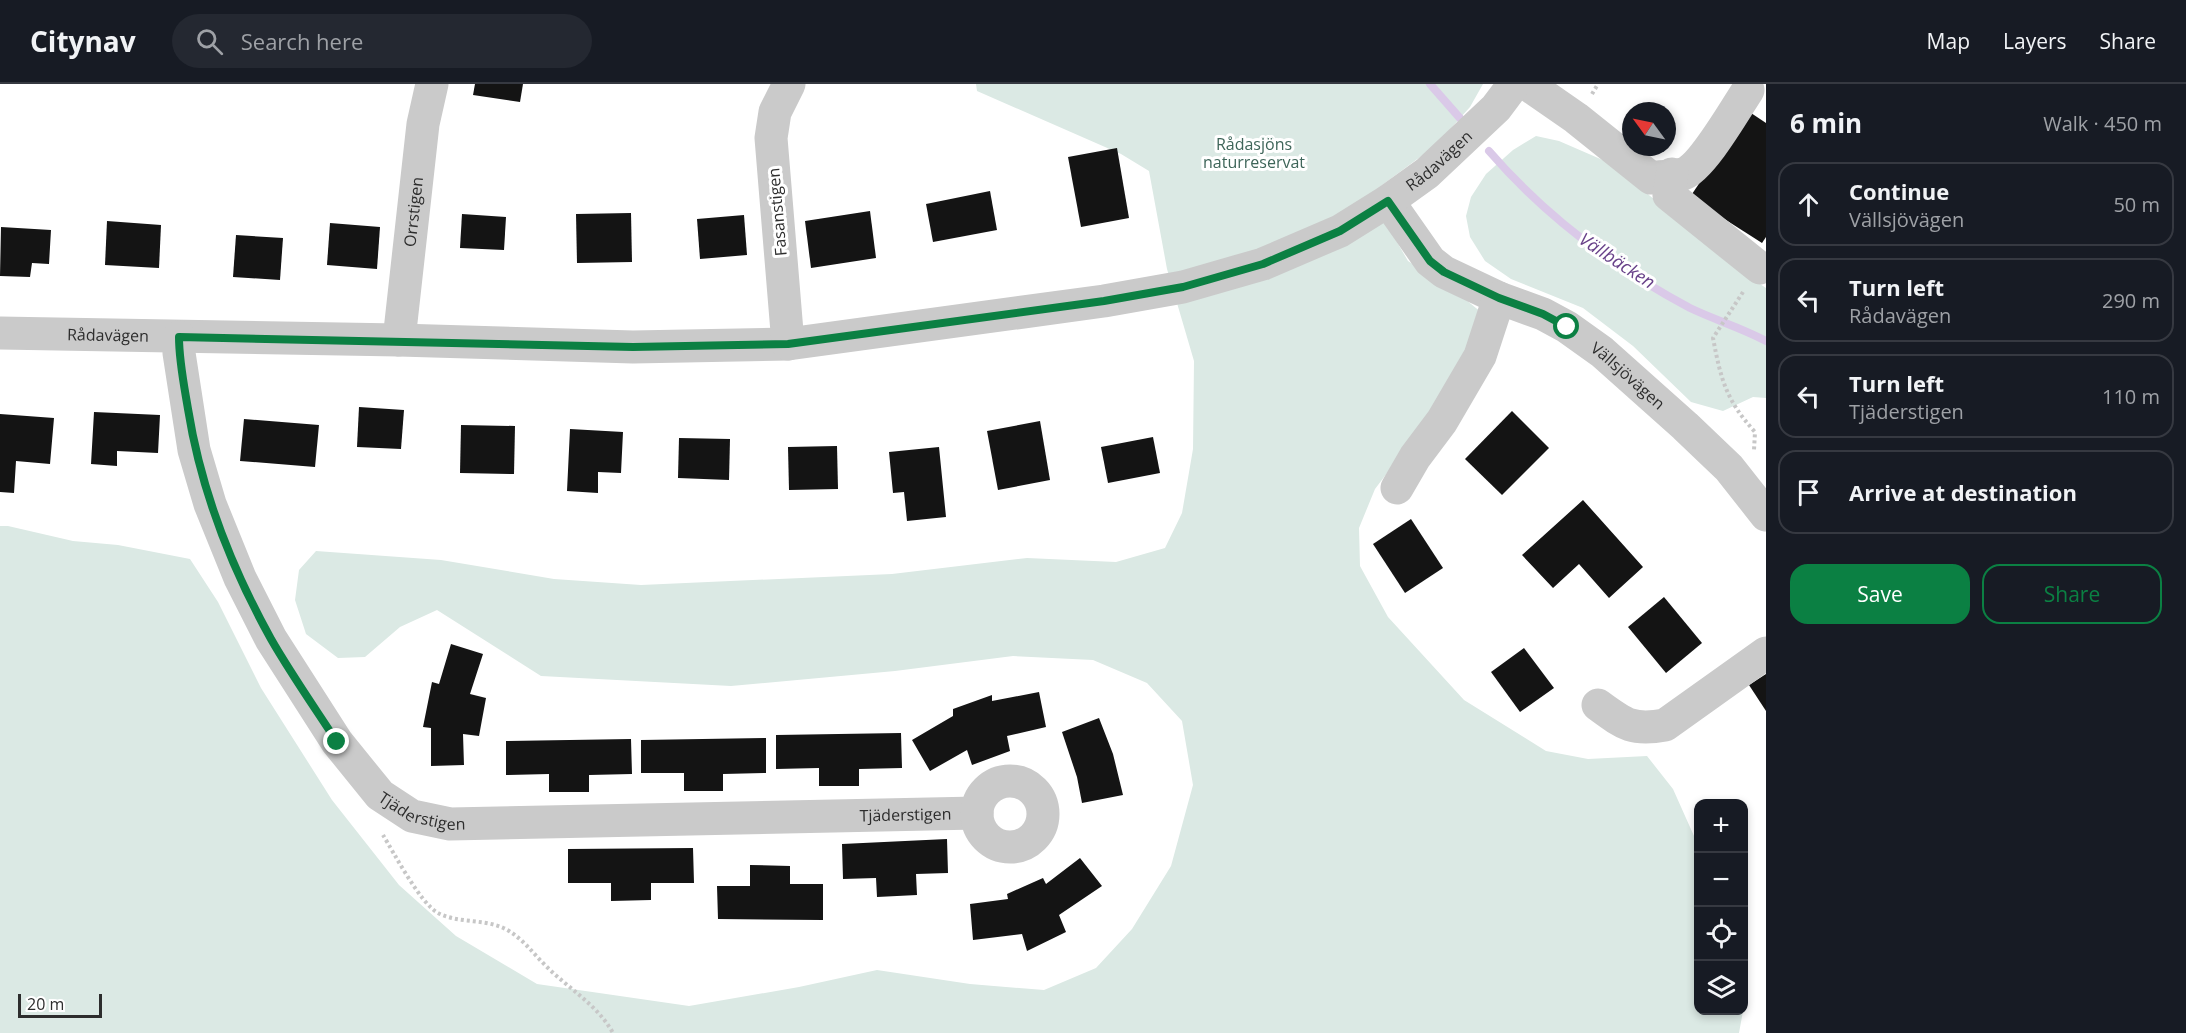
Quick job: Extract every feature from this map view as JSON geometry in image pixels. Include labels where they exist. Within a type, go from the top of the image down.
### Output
[{"type":"street","name":"Orrstigen","points":[[399,340],[423,124],[432,84]]},
{"type":"street","name":"Fasanstigen","points":[[788,344],[771,138],[775,112],[789,84]]},
{"type":"street","name":"Rådavägen","points":[[0,333],[399,340],[633,347],[788,344],[1104,301],[1183,287],[1263,264],[1340,231],[1427,173],[1496,108],[1514,84]]},
{"type":"street","points":[[1527,84],[1662,176],[1669,195],[1760,268]]},
{"type":"street","points":[[1662,176],[1681,175],[1691,171],[1703,158],[1748,90]]},
{"type":"street","name":"Vällsjövägen","points":[[1388,201],[1430,261],[1444,272],[1567,327],[1602,352],[1729,468],[1766,515]]},
{"type":"street","points":[[1397,488],[1415,457],[1442,421],[1480,356],[1499,298]]},
{"type":"street","name":"Tjäderstigen","points":[[179,337],[179,353],[194,450],[210,504],[240,578],[271,639],[337,742],[380,795],[412,816],[450,824],[977,813]]},
{"type":"street","points":[[1598,705],[1620,721],[1645,728],[1665,725],[1766,653]]},
{"type":"path","points":[[1729,468],[1754,450],[1755,432],[1739,414],[1720,378],[1713,338],[1730,311]]},
{"type":"green space","name":"Rådasjöns naturreservat","points":[[976,84],[1483,84],[1470,107],[1435,146],[1374,191],[1373,201],[1408,261],[1460,295],[1498,326],[1375,489],[1359,528],[1360,566],[1388,617],[1464,700],[1546,751],[1588,759],[1647,756],[1673,789],[1694,836],[1694,1015],[1742,1015],[1739,1033],[0,1033],[0,526],[73,541],[118,545],[190,559],[218,602],[261,688],[332,800],[399,885],[456,936],[537,984],[689,1006],[799,987],[877,970],[970,984],[1044,990],[1096,968],[1132,929],[1171,866],[1193,785],[1182,721],[1147,683],[1093,660],[1013,656],[895,671],[731,686],[541,676],[437,610],[400,627],[365,657],[338,658],[306,634],[295,600],[299,570],[316,551],[441,560],[554,579],[641,585],[892,574],[1027,558],[1116,562],[1165,548],[1182,513],[1193,449],[1194,361],[1167,269],[1149,171],[1121,154],[977,91]]},
{"type":"green space","points":[[1536,136],[1559,141],[1612,164],[1736,268],[1766,288],[1766,398],[1753,397],[1723,411],[1691,402],[1633,346],[1583,308],[1511,279],[1485,261],[1470,237],[1466,216],[1471,197],[1486,174],[1513,150]]},
{"type":"building","points":[[475,84],[523,84],[520,102],[473,95]]},
{"type":"building","points":[[1748,111],[1766,123],[1766,237],[1762,243],[1690,197]]},
{"type":"building","points":[[1117,148],[1129,218],[1081,227],[1068,157]]},
{"type":"building","points":[[990,191],[997,230],[933,242],[926,204]]},
{"type":"building","points":[[870,211],[876,258],[811,268],[805,221]]},
{"type":"building","points":[[631,213],[632,262],[577,263],[576,214]]},
{"type":"building","points":[[462,214],[506,217],[504,250],[460,248]]},
{"type":"building","points":[[744,215],[747,255],[700,259],[697,219]]},
{"type":"building","points":[[107,221],[161,225],[159,268],[105,265]]},
{"type":"building","points":[[330,223],[380,227],[377,269],[327,265]]},
{"type":"building","points":[[1,227],[51,230],[49,264],[32,263],[30,277],[0,276]]},
{"type":"building","points":[[236,235],[283,238],[280,280],[233,277]]},
{"type":"building","points":[[359,407],[404,410],[401,449],[357,447]]},
{"type":"building","points":[[1512,411],[1549,448],[1502,495],[1465,459]]},
{"type":"building","points":[[94,412],[160,415],[158,453],[117,451],[117,466],[91,464]]},
{"type":"building","points":[[0,414],[54,418],[50,464],[16,461],[14,493],[0,492]]},
{"type":"building","points":[[244,419],[319,425],[315,467],[240,461]]},
{"type":"building","points":[[1040,421],[1050,480],[998,490],[987,431]]},
{"type":"building","points":[[461,425],[515,426],[514,474],[460,473]]},
{"type":"building","points":[[570,429],[623,432],[621,473],[598,472],[598,493],[567,491]]},
{"type":"building","points":[[1153,437],[1160,473],[1108,483],[1101,447]]},
{"type":"building","points":[[679,438],[730,439],[729,480],[678,478]]},
{"type":"building","points":[[837,446],[838,489],[789,490],[788,447]]},
{"type":"building","points":[[939,447],[946,517],[907,521],[904,492],[893,493],[889,452]]},
{"type":"building","points":[[1583,500],[1643,567],[1609,598],[1579,564],[1553,588],[1522,555]]},
{"type":"building","points":[[1411,519],[1443,568],[1405,593],[1373,544]]},
{"type":"building","points":[[1664,597],[1702,643],[1666,673],[1628,627]]},
{"type":"building","points":[[451,644],[483,654],[470,694],[486,698],[479,736],[463,734],[464,765],[431,766],[431,728],[423,727],[432,682],[439,684]]},
{"type":"building","points":[[1524,648],[1554,688],[1520,712],[1491,672]]},
{"type":"building","points":[[1766,674],[1766,711],[1749,685]]},
{"type":"building","points":[[1039,692],[1046,727],[1007,736],[1010,751],[972,765],[967,750],[930,771],[912,740],[953,716],[953,709],[992,695],[992,701]]},
{"type":"building","points":[[1099,718],[1113,754],[1123,795],[1082,803],[1077,777],[1062,732]]},
{"type":"building","points":[[901,733],[902,768],[859,769],[859,786],[819,786],[819,768],[776,769],[776,735]]},
{"type":"building","points":[[766,738],[766,773],[723,774],[723,791],[684,791],[684,773],[641,773],[641,740]]},
{"type":"building","points":[[631,739],[632,774],[589,775],[589,792],[549,792],[549,774],[506,775],[506,741]]},
{"type":"building","points":[[947,839],[948,873],[916,874],[917,895],[877,897],[876,878],[843,879],[842,844]]},
{"type":"building","points":[[693,848],[694,883],[651,883],[651,900],[611,901],[611,883],[568,883],[568,849]]},
{"type":"building","points":[[1080,858],[1102,886],[1059,915],[1066,932],[1027,951],[1022,934],[973,940],[970,904],[1008,899],[1007,894],[1043,878],[1046,884]]},
{"type":"building","points":[[750,865],[790,866],[790,884],[823,884],[823,920],[718,919],[717,886],[750,886]]},
{"type":"waterway","name":"Vällbäcken","points":[[1430,84],[1466,125]]},
{"type":"waterway","name":"Vällbäcken","points":[[1489,151],[1557,219],[1608,258],[1690,308],[1766,341]]},
{"type":"route","points":[[337,742],[271,639],[240,578],[210,504],[194,450],[179,353],[179,337],[399,340],[633,347],[788,344],[1104,301],[1183,287],[1263,264],[1340,231],[1388,201],[1430,261],[1444,272],[1499,298],[1543,314],[1567,327]]}]
